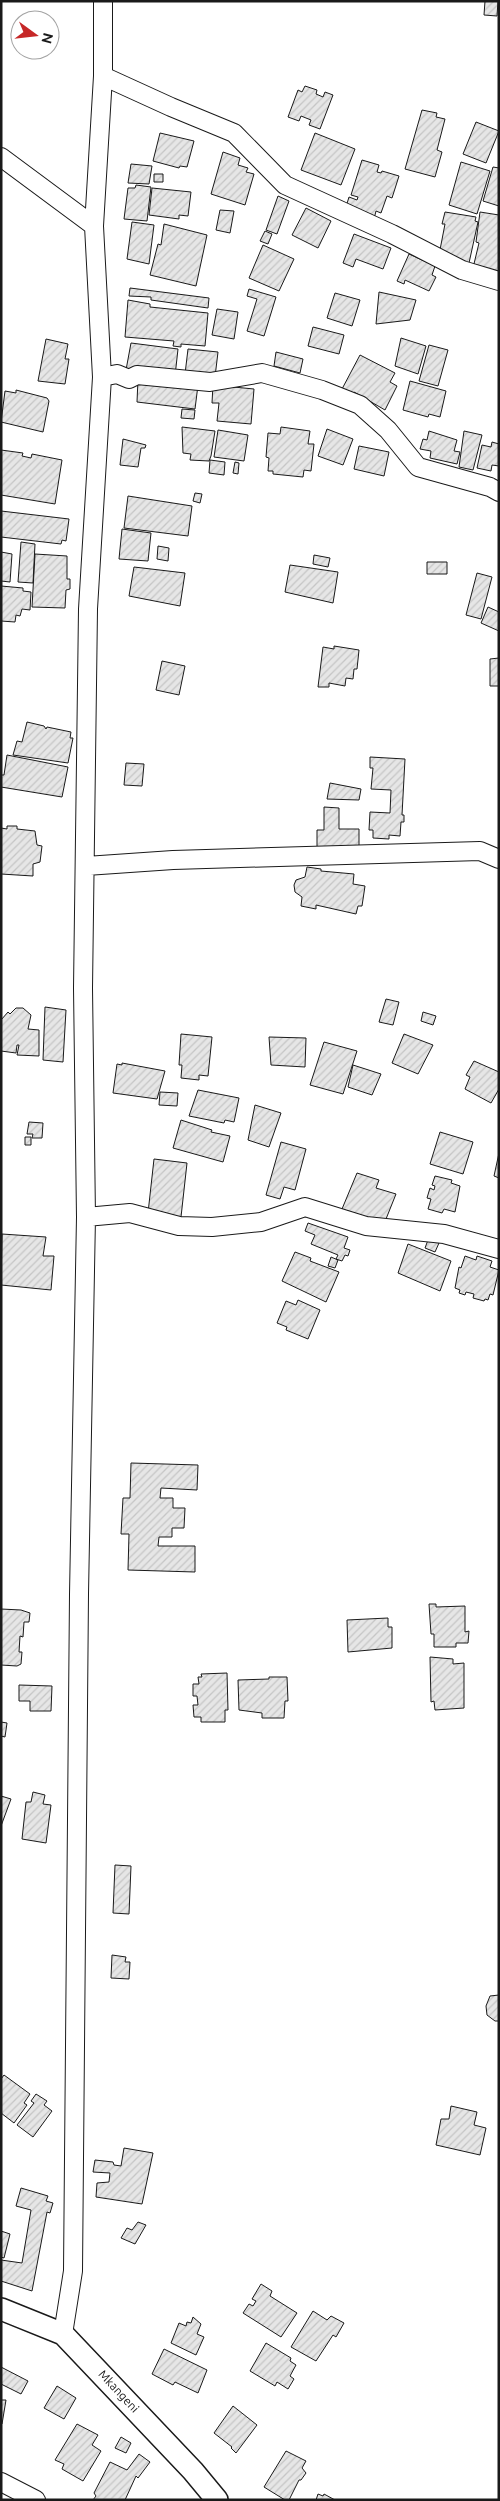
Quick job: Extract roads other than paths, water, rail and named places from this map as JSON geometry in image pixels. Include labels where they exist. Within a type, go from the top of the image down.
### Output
[{"type":"street","points":[[63,2334],[73,2271],[79,1604],[86,1217],[83,988],[88,609],[102,377],[94,226],[103,76],[103,1]]},
{"type":"street","points":[[103,76],[171,107],[234,132],[284,185],[392,234],[462,270],[499,281]]},
{"type":"street","points":[[1,157],[94,226]]},
{"type":"street","points":[[102,377],[118,374],[129,379],[137,375],[210,382],[262,373],[313,388],[360,405],[388,430],[418,467],[490,487],[499,492]]},
{"type":"street","points":[[86,866],[173,860],[480,851],[499,859]]},
{"type":"street","points":[[86,1217],[130,1213],[179,1226],[212,1227],[262,1222],[305,1207],[366,1226],[444,1234],[499,1249]]},
{"type":"street","name":"Mkangeni","points":[[1,2308],[63,2334],[174,2450],[217,2500]]},
{"type":"street","points":[[1,2482],[36,2500]]}]
